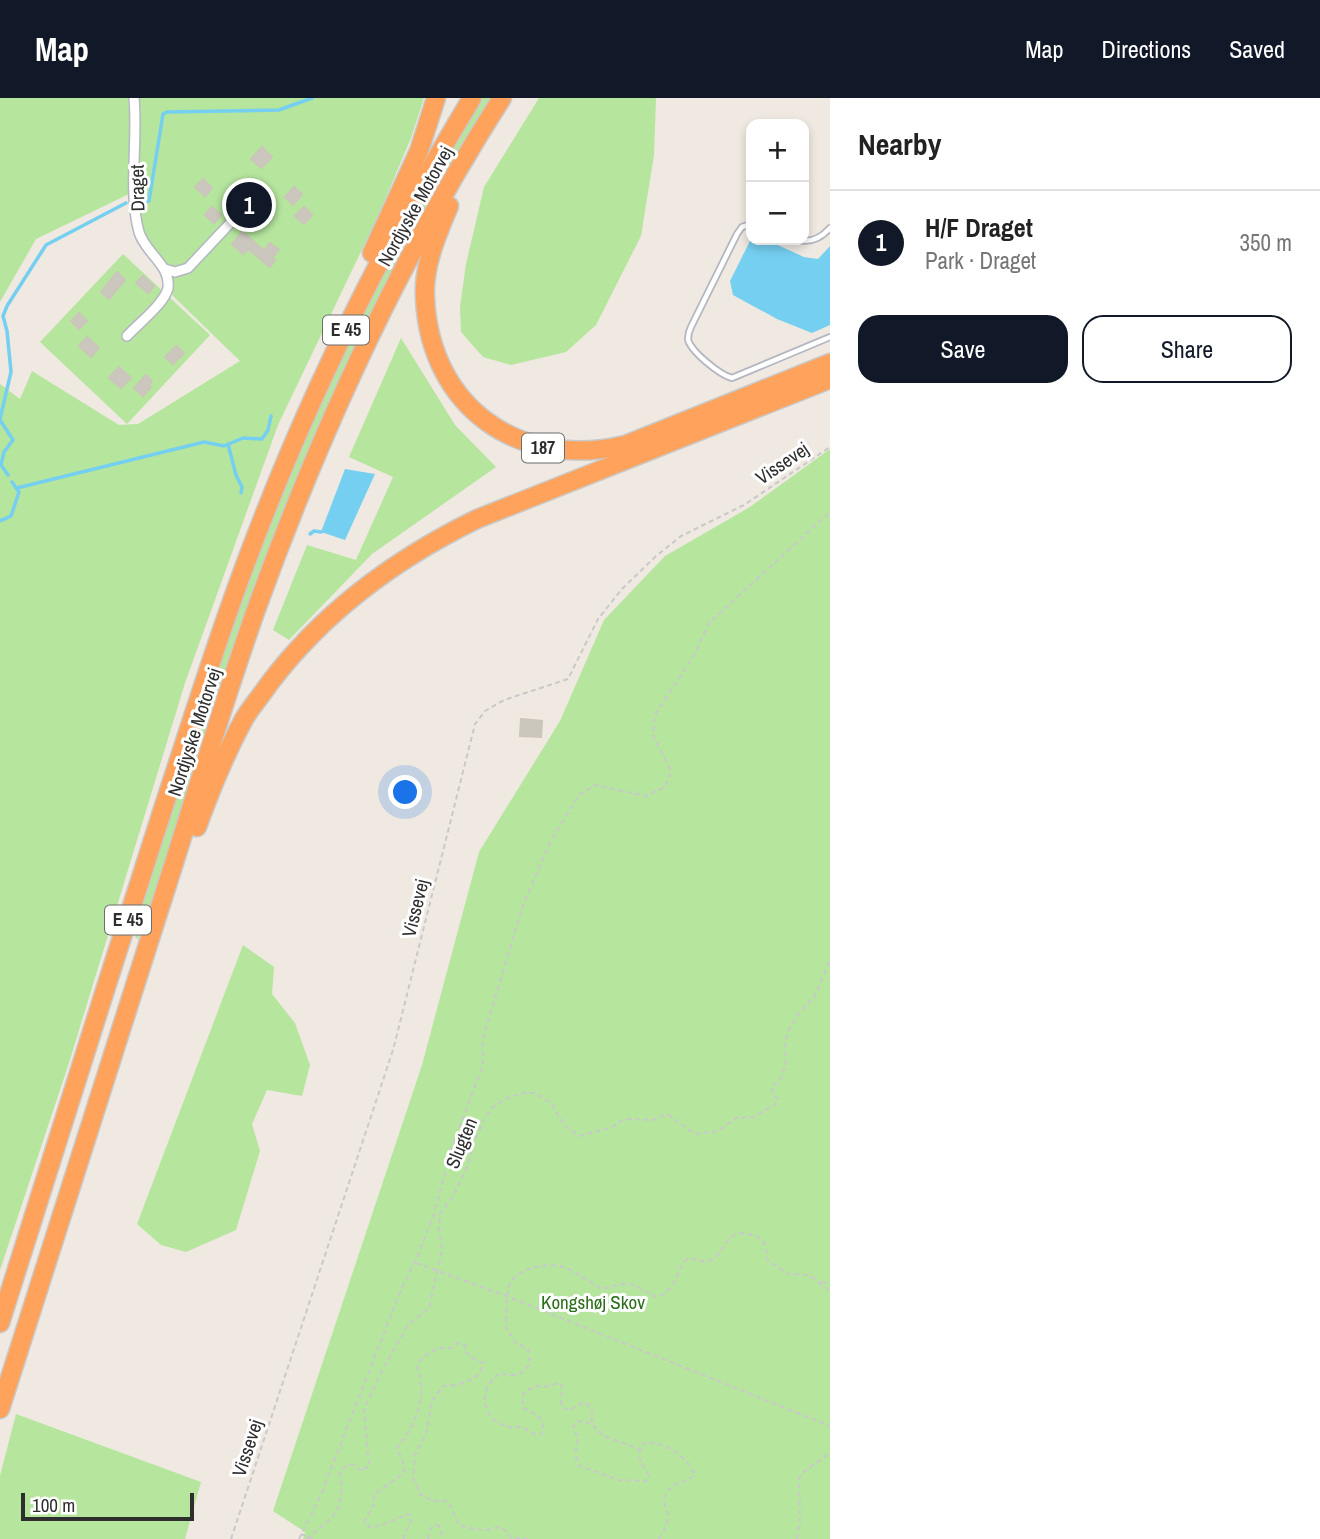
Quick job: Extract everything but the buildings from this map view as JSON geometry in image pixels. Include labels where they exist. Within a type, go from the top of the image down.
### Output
[{"type":"highway","points":[[262,519],[318,365],[419,151],[436,98]]},
{"type":"highway","name":"Nordjyske Motorvej","points":[[0,1323],[192,720],[262,519],[351,319],[442,147],[472,98]]},
{"type":"highway","name":"Nordjyske Motorvej","points":[[0,1409],[248,633],[309,473],[369,335],[440,201],[502,98]]},
{"type":"highway","name":"187","points":[[514,98],[450,205],[435,238],[427,270],[425,296],[432,344],[448,380],[476,412],[496,428],[547,449],[600,451],[625,445],[830,363]]},
{"type":"highway","name":"187","points":[[125,1014],[210,791],[232,741],[246,716],[283,666],[330,615],[396,564],[477,519],[830,379]]},
{"type":"street","name":"Draget","points":[[134,98],[136,214],[140,234],[150,253],[165,270]]},
{"type":"street","points":[[165,270],[175,272],[188,268],[250,202]]},
{"type":"street","points":[[127,336],[163,300],[169,281],[165,270]]},
{"type":"lane","points":[[746,226],[737,234],[688,334],[692,348],[718,372],[732,378],[830,337]]},
{"type":"lane","points":[[809,241],[819,238],[830,228]]},
{"type":"path","name":"Vissevej","points":[[231,1539],[393,1050],[475,724],[485,711],[504,700],[568,679],[598,619],[622,589],[655,557],[681,537],[744,505],[830,447]]},
{"type":"path","points":[[299,1539],[312,1517],[400,1292],[434,1214],[452,1147],[483,1065],[483,1038],[522,908],[550,842],[579,795],[595,785],[645,796],[665,787],[671,770],[653,736],[655,715],[694,655],[709,622],[830,512]]},
{"type":"path","name":"Slugten","points":[[307,1538],[337,1514],[342,1488],[340,1472],[347,1465],[355,1465],[360,1471],[369,1466],[364,1410],[379,1376],[408,1325],[429,1308],[442,1250],[440,1214],[453,1196],[468,1166],[475,1140],[494,1105],[523,1093],[535,1093],[551,1103],[565,1125],[579,1136],[612,1127],[624,1119],[653,1120],[667,1114],[687,1131],[695,1134],[718,1131],[736,1118],[754,1117],[777,1103],[772,1086],[780,1080],[786,1065],[784,1048],[788,1031],[797,1015],[814,997],[830,961]]},
{"type":"path","points":[[592,1424],[592,1408],[588,1404],[579,1403],[570,1410],[561,1405],[562,1386],[557,1383],[548,1386],[535,1385],[523,1393],[523,1408],[541,1420],[543,1432],[540,1435],[532,1435],[524,1428],[509,1427],[496,1421],[486,1407],[483,1392],[489,1380],[501,1373],[513,1377],[521,1374],[530,1364],[528,1349],[516,1343],[506,1328],[510,1284],[519,1272],[529,1268],[559,1266],[584,1276],[602,1289],[622,1284],[634,1285],[643,1288],[650,1296],[662,1296],[678,1279],[682,1264],[687,1259],[705,1262],[710,1260],[727,1240],[736,1234],[749,1234],[758,1237],[765,1244],[768,1261],[778,1269],[789,1274],[809,1275],[820,1282],[825,1290],[830,1291]]},
{"type":"path","points":[[415,1262],[830,1426]]},
{"type":"path","points":[[820,1282],[830,1283]]},
{"type":"path","points":[[403,1539],[412,1518],[409,1514],[389,1520],[378,1527],[369,1527],[364,1521],[374,1505],[374,1494],[403,1474],[405,1468],[397,1448],[408,1433],[422,1397],[423,1382],[417,1365],[423,1356],[435,1349],[442,1346],[452,1348],[457,1343],[465,1345],[465,1351],[483,1363],[482,1369],[479,1375],[461,1384],[443,1385],[432,1401],[426,1435],[415,1455],[413,1478],[421,1495],[433,1501],[448,1501],[459,1525],[481,1531],[496,1525],[502,1527],[511,1538],[529,1539]]},
{"type":"path","points":[[640,1449],[603,1436],[592,1424],[578,1421],[573,1424],[578,1437],[575,1455],[580,1466],[618,1480],[646,1481],[649,1476],[638,1457],[644,1443],[661,1444],[687,1461],[695,1475],[680,1481],[666,1493],[664,1506],[668,1518],[659,1539]]},
{"type":"path","points":[[797,1539],[800,1522],[799,1478],[830,1453]]},
{"type":"path","points":[[428,1539],[431,1528],[436,1525],[440,1527],[443,1539]]},
{"type":"path","points":[[301,1534],[313,1539]]},
{"type":"green space","points":[[0,98],[128,98],[129,194],[36,239],[0,302]]},
{"type":"green space","points":[[139,98],[424,98],[411,138],[378,216],[278,425],[185,683],[69,1063],[0,1270],[0,384],[20,399],[32,371],[119,425],[138,424],[240,361],[173,296],[165,265],[153,252],[143,229],[137,196]]},
{"type":"green space","points":[[482,98],[493,98],[357,346],[138,939],[135,937],[139,918],[200,726],[248,582],[288,478],[364,311],[421,203]]},
{"type":"green space","points":[[539,98],[656,98],[654,155],[641,236],[596,325],[566,352],[511,365],[483,357],[461,332],[460,307],[466,264],[484,187]]},
{"type":"green space","points":[[123,254],[210,335],[127,424],[40,342]]},
{"type":"green space","points":[[401,338],[455,425],[496,467],[372,554],[289,640],[273,630],[307,545],[356,560],[393,477],[349,457]]},
{"type":"green space","name":"Kongshøj Skov","points":[[830,449],[830,1539],[303,1539],[305,1532],[273,1511],[422,1065],[479,852],[560,721],[604,620],[665,556],[750,507]]},
{"type":"green space","points":[[243,945],[274,967],[272,994],[295,1023],[310,1065],[302,1096],[267,1090],[252,1124],[260,1151],[236,1230],[186,1252],[161,1245],[137,1224]]},
{"type":"green space","points":[[16,1414],[201,1482],[185,1539],[0,1539],[0,1476]]},
{"type":"water","points":[[748,245],[778,245],[804,257],[818,259],[830,246],[830,325],[812,333],[777,319],[733,295],[730,281]]},
{"type":"water","points":[[345,469],[375,474],[345,540],[321,532]]},
{"type":"waterway","points":[[140,202],[149,201],[163,114],[279,110],[312,98]]},
{"type":"waterway","points":[[0,419],[11,372],[3,316],[7,306],[46,245],[126,203]]},
{"type":"waterway","points":[[17,488],[204,442],[224,446],[243,438],[262,439],[268,430],[271,416]]},
{"type":"waterway","points":[[0,420],[13,440],[4,452],[1,465],[8,475]]},
{"type":"waterway","points":[[228,444],[242,487],[241,493]]},
{"type":"waterway","points":[[0,521],[11,516],[19,492],[12,482]]},
{"type":"waterway","points":[[310,534],[314,531],[321,532]]},
{"type":"place","name":"H/F Draget","points":[[249,205]]}]
